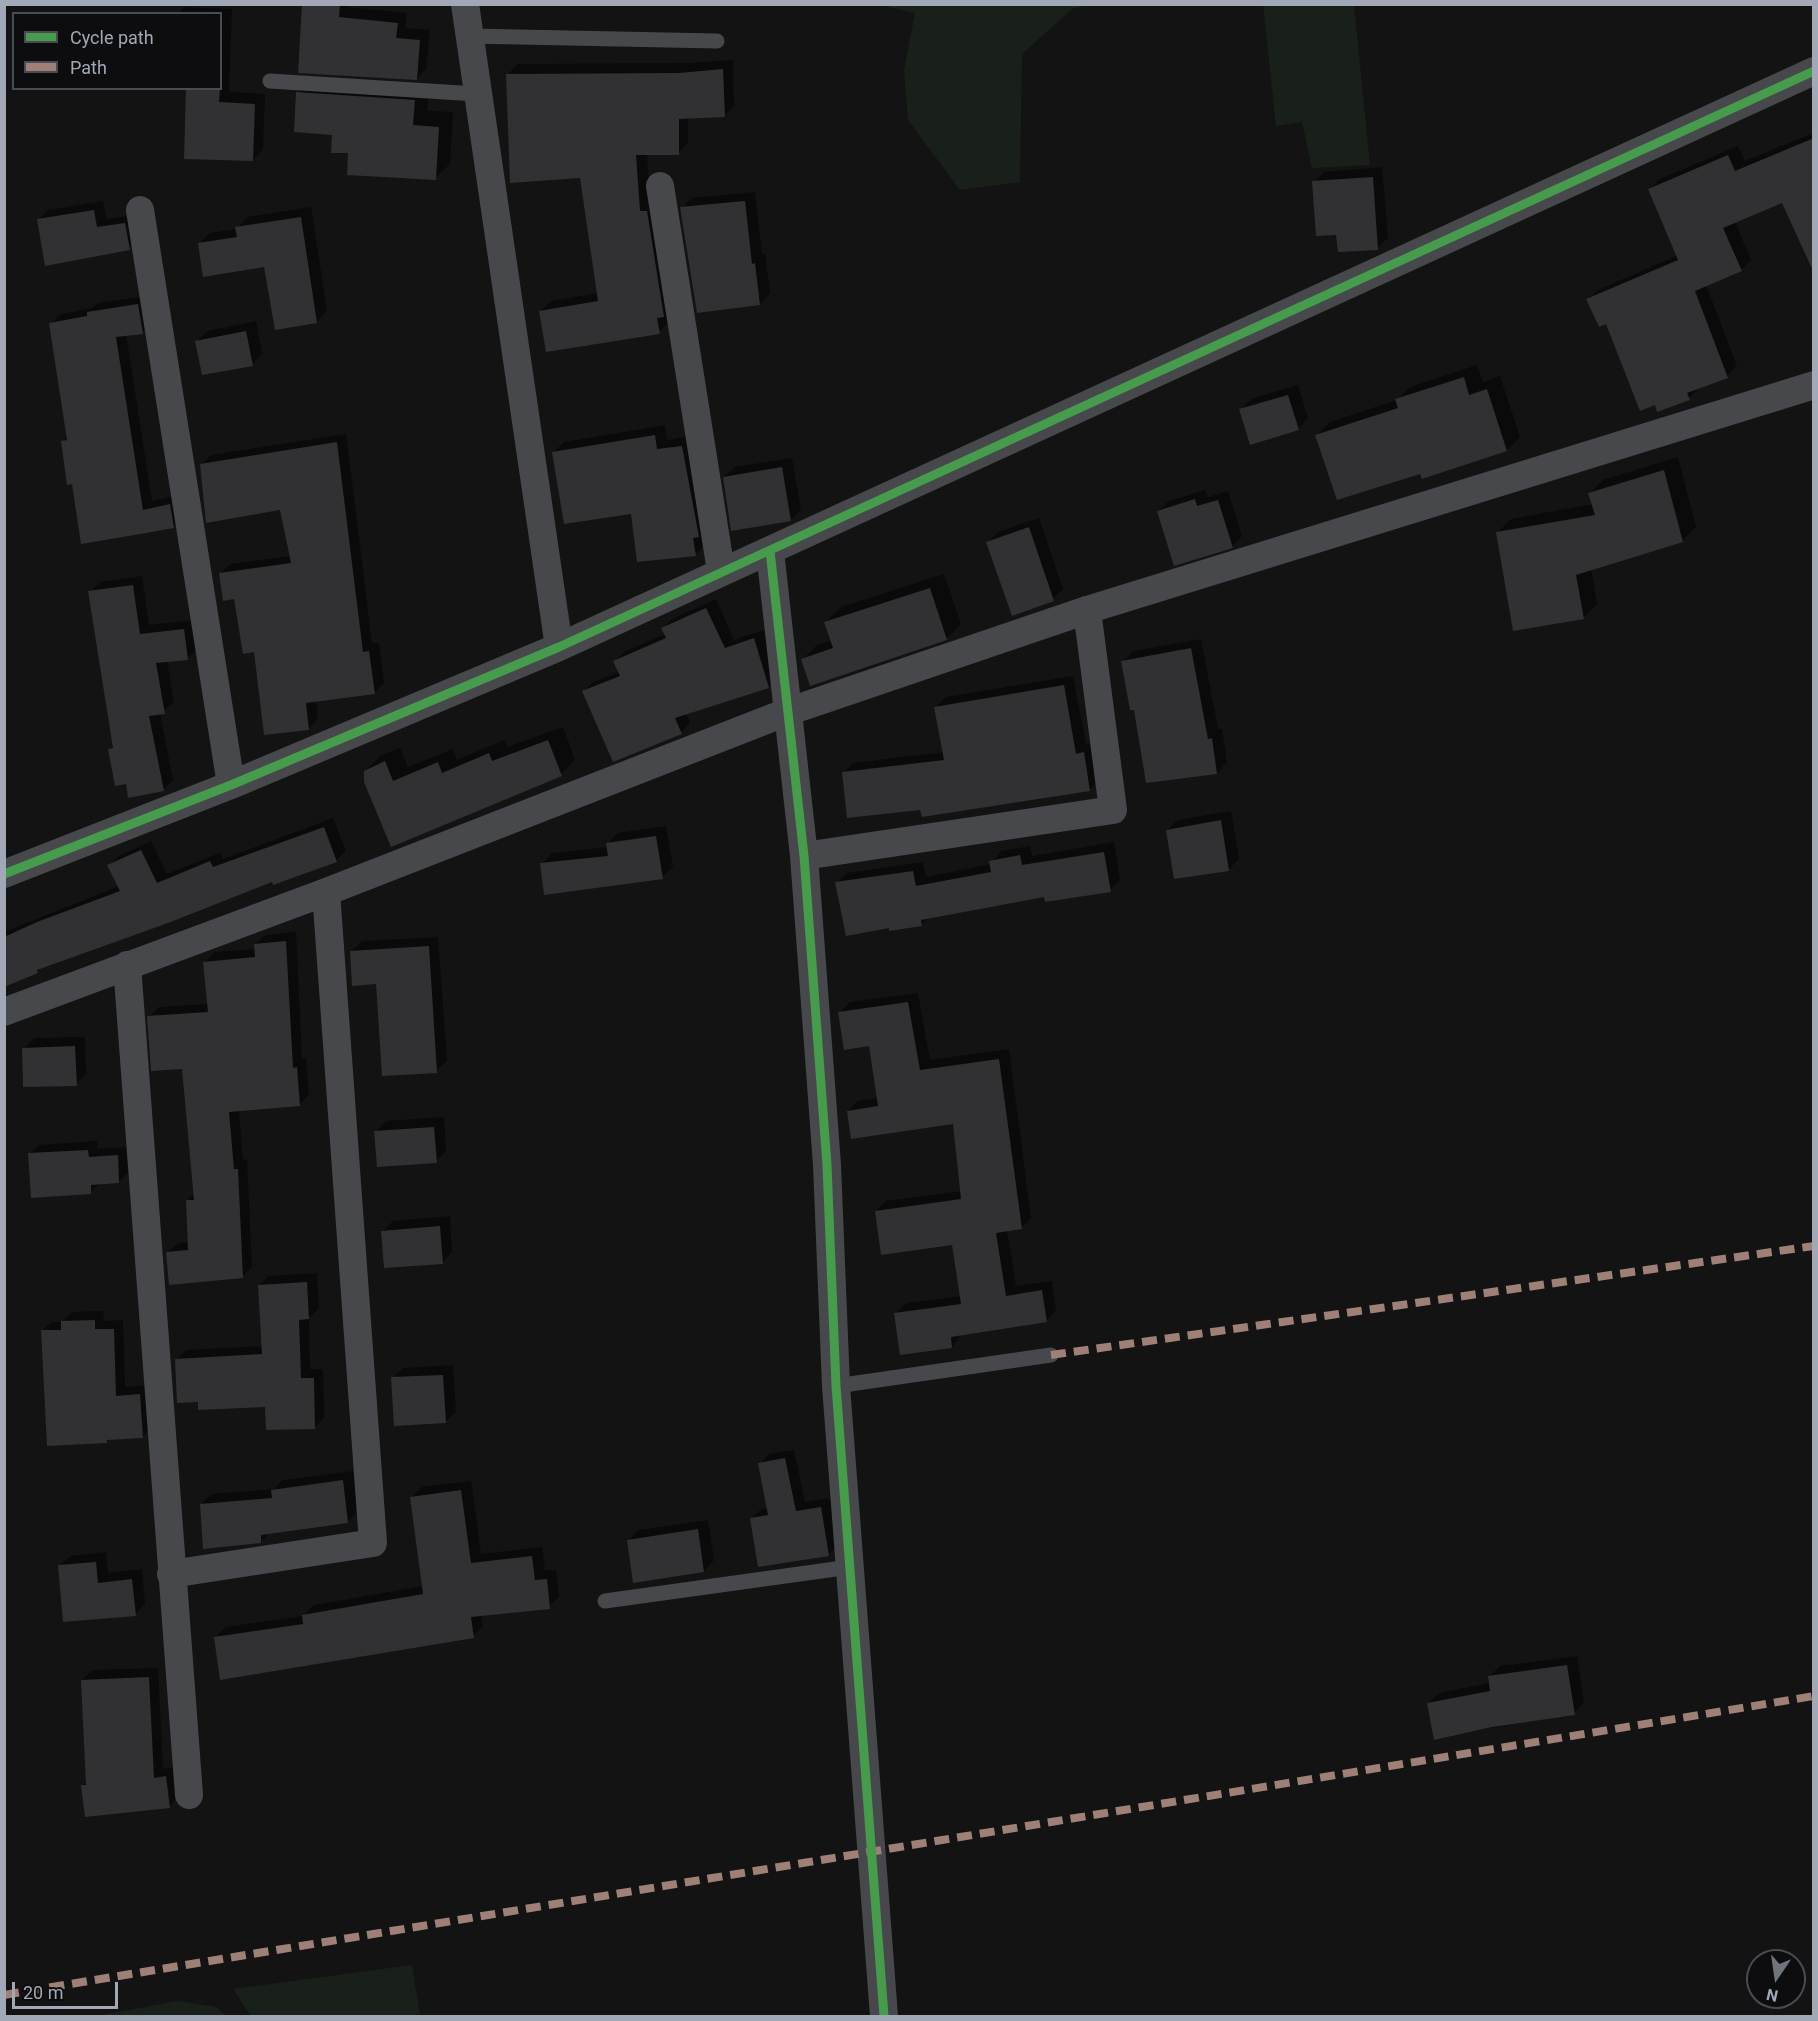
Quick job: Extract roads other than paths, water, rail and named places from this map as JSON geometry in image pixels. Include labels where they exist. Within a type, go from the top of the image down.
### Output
[{"type":"street","points":[[465,4],[559,647]]},
{"type":"street","points":[[4,874],[231,785],[559,647],[1814,71]]},
{"type":"street","points":[[660,186],[721,571]]},
{"type":"street","points":[[140,210],[231,785]]},
{"type":"street","points":[[4,1012],[326,892],[787,712],[1087,610],[1814,386]]},
{"type":"street","points":[[770,551],[804,856],[827,1165],[836,1386],[884,2016]]},
{"type":"street","points":[[804,856],[1113,810],[1087,610]]},
{"type":"street","points":[[171,1574],[373,1543],[326,892]]},
{"type":"street","points":[[128,965],[189,1795]]},
{"type":"lane","points":[[469,36],[717,41]]},
{"type":"lane","points":[[270,81],[477,94]]},
{"type":"lane","points":[[836,1386],[1051,1355]]},
{"type":"lane","points":[[605,1600],[850,1567]]}]
